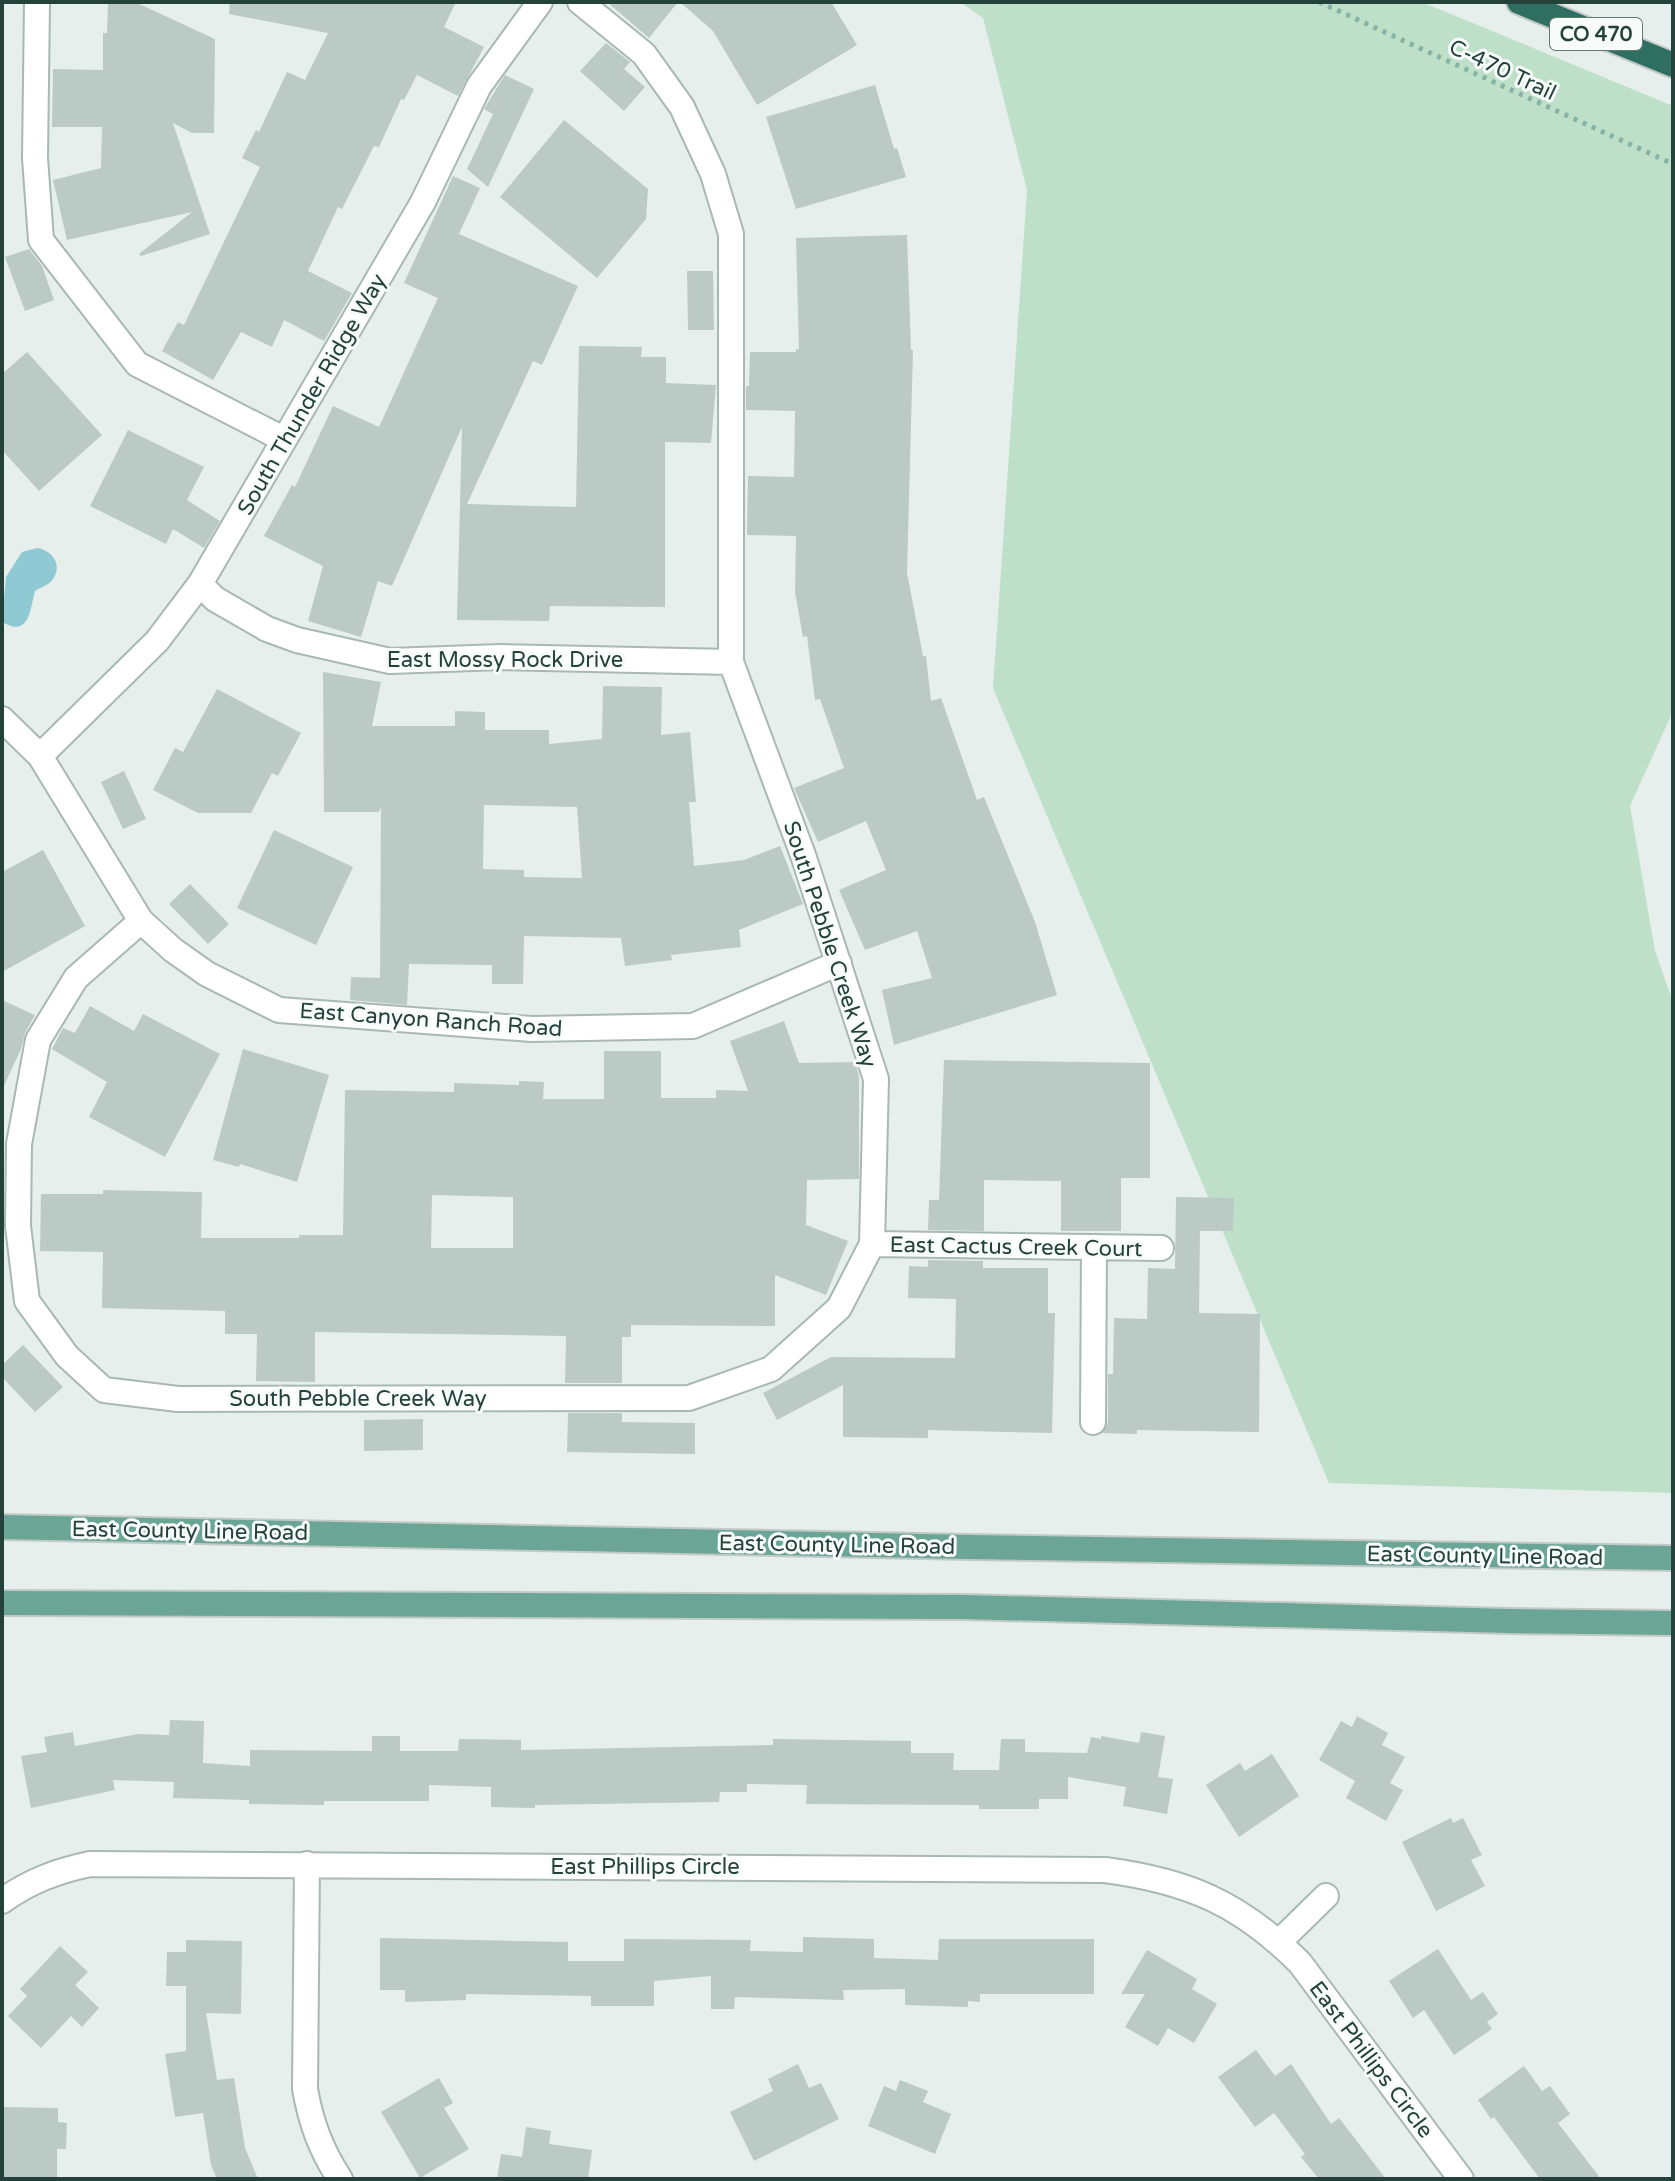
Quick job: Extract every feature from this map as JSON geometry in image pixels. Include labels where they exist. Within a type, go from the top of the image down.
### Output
[{"type":"highway","name":"CO 470","points":[[1519,2],[1673,65]]},
{"type":"main road","name":"East County Line Road","points":[[2,1527],[1673,1558]]},
{"type":"main road","points":[[2,1603],[964,1607],[1673,1623]]},
{"type":"street","points":[[37,2],[35,158],[41,240],[137,364],[283,439]]},
{"type":"street","name":"South Thunder Ridge Way","points":[[40,756],[157,641],[200,584],[423,202],[479,86],[540,2]]},
{"type":"street","name":"South Pebble Creek Way","points":[[141,921],[76,978],[38,1040],[19,1144],[18,1226],[27,1301],[67,1356],[104,1390],[178,1399],[689,1398],[771,1369],[839,1308],[872,1244],[876,1079],[803,855],[731,662],[731,234],[713,174],[682,107],[644,54],[580,2]]},
{"type":"street","name":"East Mossy Rock Drive","points":[[200,584],[215,599],[267,629],[297,640],[390,661],[501,657],[731,662]]},
{"type":"street","name":"East Canyon Ranch Road","points":[[2,719],[40,756],[141,921],[173,950],[207,974],[279,1010],[521,1028],[693,1026],[839,963]]},
{"type":"street","name":"East Cactus Creek Court","points":[[872,1244],[1161,1248]]},
{"type":"street","points":[[1093,1422],[1094,1247]]},
{"type":"street","name":"East Phillips Circle","points":[[2,1901],[21,1887],[54,1872],[90,1864],[1105,1870],[1153,1876],[1199,1891],[1242,1914],[1279,1942],[1300,1963],[1461,2179]]},
{"type":"street","points":[[307,1864],[305,2089],[310,2119],[340,2179]]},
{"type":"street","points":[[1279,1942],[1326,1896]]},
{"type":"path","name":"C-470 Trail","points":[[1319,2],[1673,164]]},
{"type":"green space","points":[[960,2],[1422,2],[1673,106],[1673,711],[1630,806],[1655,951],[1673,1002],[1673,1493],[1329,1483],[993,688],[1027,190],[983,18]]},
{"type":"water","points":[[37,548],[54,559],[56,574],[49,583],[35,591],[30,613],[23,624],[11,626],[2,622],[6,577],[22,552]]},
{"type":"building","points":[[108,2],[135,2],[215,39],[214,133],[192,133],[173,123],[210,234],[141,256],[139,254],[192,212],[67,240],[53,180],[101,168],[102,127],[52,127],[53,69],[103,70],[103,33],[107,33]]},
{"type":"building","points":[[230,2],[456,2],[444,27],[484,47],[458,96],[417,75],[404,100],[401,99],[379,147],[374,146],[342,209],[338,207],[308,271],[352,293],[324,341],[284,320],[272,347],[241,332],[213,380],[162,351],[178,322],[184,325],[260,167],[242,158],[256,130],[259,132],[287,72],[305,80],[328,33],[229,14]]},
{"type":"building","points":[[607,2],[678,2],[649,38]]},
{"type":"building","points":[[680,2],[831,2],[857,45],[757,105],[713,31]]},
{"type":"building","points":[[606,43],[630,62],[624,69],[645,87],[624,111],[580,71]]},
{"type":"building","points":[[505,75],[534,89],[488,187],[467,169],[493,114],[484,109]]},
{"type":"building","points":[[875,85],[894,149],[897,148],[906,177],[796,209],[766,117]]},
{"type":"building","points":[[564,120],[648,189],[646,219],[597,278],[500,197]]},
{"type":"building","points":[[453,176],[480,188],[459,234],[578,286],[542,365],[533,361],[467,504],[576,507],[579,346],[642,347],[641,357],[666,357],[666,383],[716,385],[711,443],[665,442],[665,607],[550,606],[549,621],[457,620],[462,427],[392,586],[378,581],[361,637],[308,621],[323,566],[264,536],[292,485],[295,487],[333,406],[379,427],[438,298],[404,283]]},
{"type":"building","points":[[907,235],[913,350],[907,573],[923,656],[926,656],[931,701],[941,698],[977,800],[984,797],[1035,922],[1057,995],[894,1045],[882,990],[932,978],[917,931],[865,950],[839,890],[886,870],[866,821],[818,842],[794,788],[844,768],[820,699],[815,700],[807,636],[803,637],[795,592],[796,536],[747,535],[748,476],[794,477],[795,411],[746,410],[746,386],[749,386],[750,352],[796,352],[799,349],[796,238]]},
{"type":"building","points":[[29,249],[42,266],[54,300],[25,311],[5,257]]},
{"type":"building","points":[[687,271],[713,271],[714,330],[688,330]]},
{"type":"building","points":[[27,352],[102,435],[39,491],[2,450],[2,374]]},
{"type":"building","points":[[128,430],[204,467],[187,500],[220,521],[204,548],[173,529],[166,544],[90,506]]},
{"type":"building","points":[[323,672],[381,682],[372,726],[455,726],[455,711],[485,712],[485,730],[549,730],[549,744],[602,739],[603,686],[662,687],[661,735],[690,732],[696,802],[689,802],[694,866],[744,860],[780,846],[803,904],[739,930],[741,947],[671,955],[672,960],[625,966],[621,938],[524,936],[523,984],[492,984],[492,965],[409,964],[407,1005],[350,1000],[351,977],[380,978],[381,807],[379,812],[324,812]],"holes":[[[484,805],[577,807],[582,878],[524,877],[524,870],[483,869]]]},
{"type":"building","points":[[217,689],[301,733],[278,776],[272,773],[251,813],[198,813],[153,790],[175,748],[183,752]]},
{"type":"building","points":[[124,771],[146,819],[123,829],[101,782]]},
{"type":"building","points":[[274,830],[353,867],[316,945],[237,908]]},
{"type":"building","points":[[43,850],[85,926],[2,972],[2,872]]},
{"type":"building","points":[[190,884],[229,924],[208,944],[169,904]]},
{"type":"building","points":[[2,1000],[35,1015],[2,1090]]},
{"type":"building","points":[[90,1006],[134,1031],[143,1014],[220,1054],[165,1157],[89,1117],[107,1082],[52,1049],[63,1028],[75,1033]]},
{"type":"building","points":[[784,1021],[799,1063],[855,1062],[859,1076],[859,1179],[807,1180],[806,1225],[848,1241],[826,1295],[775,1275],[775,1326],[631,1325],[631,1337],[622,1337],[622,1383],[565,1383],[566,1336],[315,1332],[315,1382],[256,1381],[257,1334],[225,1334],[225,1311],[102,1308],[103,1252],[40,1251],[41,1194],[103,1194],[103,1190],[202,1192],[201,1238],[343,1235],[345,1090],[454,1092],[454,1083],[519,1085],[519,1081],[544,1082],[543,1099],[604,1099],[604,1051],[661,1051],[661,1098],[716,1098],[716,1090],[748,1091],[730,1041]],"holes":[[[432,1195],[513,1197],[513,1248],[431,1248]]]},
{"type":"building","points":[[243,1049],[329,1075],[297,1182],[240,1164],[239,1167],[213,1160]]},
{"type":"building","points":[[944,1060],[1150,1063],[1150,1178],[1121,1178],[1121,1231],[1061,1231],[1061,1181],[984,1180],[984,1231],[928,1230],[929,1200],[939,1200]]},
{"type":"building","points":[[1176,1197],[1234,1198],[1233,1231],[1200,1231],[1199,1313],[1260,1314],[1259,1432],[1137,1430],[1137,1434],[1102,1433],[1108,1422],[1108,1374],[1113,1374],[1114,1318],[1147,1319],[1148,1268],[1175,1269]]},
{"type":"building","points":[[928,1260],[983,1261],[983,1268],[1048,1268],[1048,1313],[1055,1313],[1052,1433],[928,1430],[928,1438],[843,1437],[843,1385],[777,1420],[763,1393],[831,1357],[955,1358],[956,1299],[908,1298],[909,1266],[928,1267]]},
{"type":"building","points":[[23,1345],[63,1387],[35,1412],[2,1377],[2,1365]]},
{"type":"building","points":[[568,1413],[622,1413],[622,1422],[695,1423],[695,1454],[567,1452]]},
{"type":"building","points":[[423,1419],[423,1450],[364,1451],[364,1420]]},
{"type":"building","points":[[1357,1716],[1388,1733],[1382,1745],[1405,1757],[1390,1783],[1403,1790],[1386,1821],[1346,1798],[1355,1781],[1319,1760],[1341,1721],[1352,1727]]},
{"type":"building","points":[[170,1720],[204,1721],[203,1763],[250,1766],[250,1750],[372,1751],[372,1736],[400,1736],[400,1751],[458,1751],[459,1739],[521,1740],[521,1750],[773,1745],[773,1739],[911,1741],[911,1753],[954,1753],[953,1770],[999,1770],[1001,1739],[1025,1739],[1025,1752],[1087,1753],[1091,1737],[1139,1743],[1141,1732],[1165,1736],[1158,1777],[1173,1779],[1167,1814],[1123,1806],[1126,1787],[1068,1777],[1068,1799],[1039,1799],[1039,1809],[979,1809],[979,1805],[806,1804],[807,1785],[747,1784],[747,1792],[720,1792],[719,1802],[491,1807],[491,1787],[429,1785],[429,1801],[249,1804],[249,1800],[173,1798],[174,1782],[113,1780],[115,1790],[31,1808],[21,1756],[47,1752],[44,1737],[73,1732],[75,1746],[138,1734],[169,1735]]},
{"type":"building","points":[[1272,1754],[1299,1796],[1239,1837],[1206,1785],[1240,1763],[1245,1771]]},
{"type":"building","points":[[1451,1818],[1453,1823],[1463,1818],[1482,1855],[1471,1860],[1485,1886],[1436,1911],[1402,1842]]},
{"type":"building","points":[[803,1937],[874,1939],[874,1958],[938,1960],[939,1939],[1094,1939],[1094,1994],[980,1994],[980,2002],[968,2001],[968,2007],[905,2005],[905,1989],[843,1990],[844,2000],[735,1997],[734,2009],[711,2009],[711,1976],[654,1981],[654,2006],[591,2006],[591,1996],[466,1994],[466,2000],[405,2002],[405,1990],[380,1990],[380,1938],[568,1942],[568,1961],[624,1961],[624,1939],[751,1940],[750,1951],[803,1952]]},
{"type":"building","points":[[186,1940],[242,1941],[241,2014],[206,2013],[217,2080],[234,2078],[245,2148],[258,2179],[217,2179],[211,2165],[203,2113],[175,2117],[165,2054],[186,2051],[186,1986],[166,1986],[167,1952],[186,1952]]},
{"type":"building","points":[[60,1946],[88,1972],[75,1985],[99,2008],[82,2027],[71,2016],[41,2048],[8,2016],[27,1996],[20,1989]]},
{"type":"building","points":[[1438,1949],[1471,2000],[1483,1992],[1498,2014],[1487,2022],[1492,2029],[1454,2055],[1424,2010],[1413,2018],[1389,1981]]},
{"type":"building","points":[[1147,1950],[1197,1979],[1192,1989],[1217,2004],[1194,2043],[1168,2028],[1158,2046],[1125,2027],[1145,1994],[1121,1994]]},
{"type":"building","points":[[1256,2050],[1275,2076],[1291,2064],[1331,2124],[1339,2118],[1386,2179],[1319,2179],[1301,2157],[1305,2154],[1274,2113],[1255,2127],[1218,2077]]},
{"type":"building","points":[[798,2064],[809,2088],[821,2083],[839,2119],[754,2161],[730,2112],[773,2091],[768,2079]]},
{"type":"building","points":[[1524,2066],[1542,2091],[1550,2086],[1570,2114],[1558,2123],[1601,2179],[1540,2179],[1478,2100]]},
{"type":"building","points":[[439,2078],[453,2103],[444,2108],[469,2149],[420,2178],[381,2112]]},
{"type":"building","points":[[900,2080],[928,2091],[923,2102],[951,2114],[935,2154],[868,2126],[884,2086],[896,2091]]},
{"type":"building","points":[[3,2107],[58,2108],[58,2122],[67,2123],[66,2149],[57,2149],[57,2179],[2,2179]]},
{"type":"building","points":[[526,2127],[551,2131],[549,2144],[592,2150],[588,2179],[497,2179],[501,2154],[522,2157]]}]
